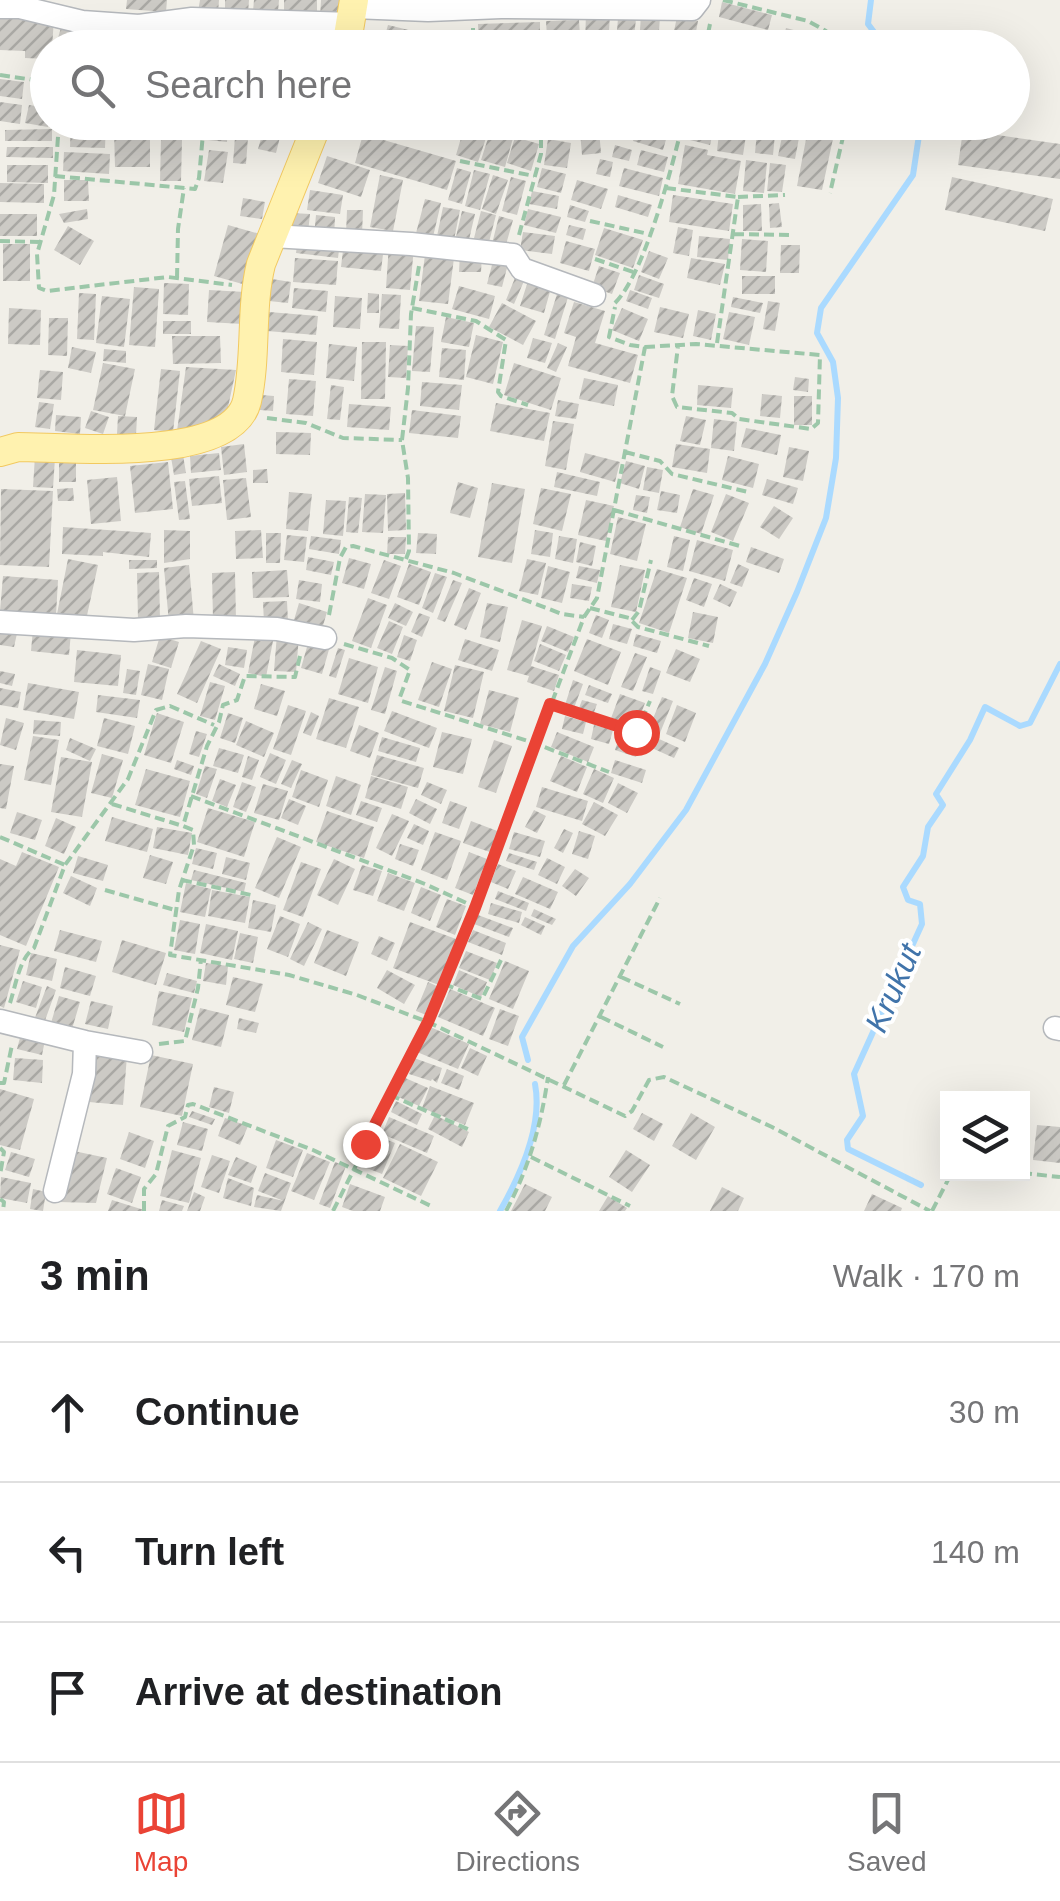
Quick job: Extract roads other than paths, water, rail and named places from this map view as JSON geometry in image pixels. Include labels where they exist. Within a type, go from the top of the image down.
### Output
[{"type":"main road","points":[[0,452],[18,447],[178,444],[214,436],[242,414],[250,377],[256,288],[272,236],[311,140]]},
{"type":"street","points":[[0,8],[20,8],[82,22],[139,26],[192,19],[351,20],[428,10],[501,7],[692,9],[699,0]]},
{"type":"street","points":[[272,236],[513,255],[522,269],[605,299]]},
{"type":"street","points":[[0,622],[134,630],[186,626],[276,629],[314,636]]},
{"type":"street","points":[[7,1023],[141,1052]]},
{"type":"street","points":[[56,1191],[84,1074],[85,1042]]},
{"type":"waterway","points":[[871,0],[868,24],[872,30]]},
{"type":"waterway","points":[[528,1060],[522,1037],[573,946],[630,884],[686,810],[765,664],[797,592],[826,518],[836,458],[838,398],[833,362],[817,333],[821,308],[913,175],[918,140]]},
{"type":"waterway","name":"Krukut","points":[[921,1185],[848,1149],[847,1140],[863,1116],[854,1074],[922,924],[920,904],[908,900],[903,887],[923,856],[928,827],[943,805],[936,794],[970,740],[985,707],[1020,726],[1030,723],[1060,664]]},
{"type":"waterway","points":[[500,1211],[533,1133],[535,1084]]}]
